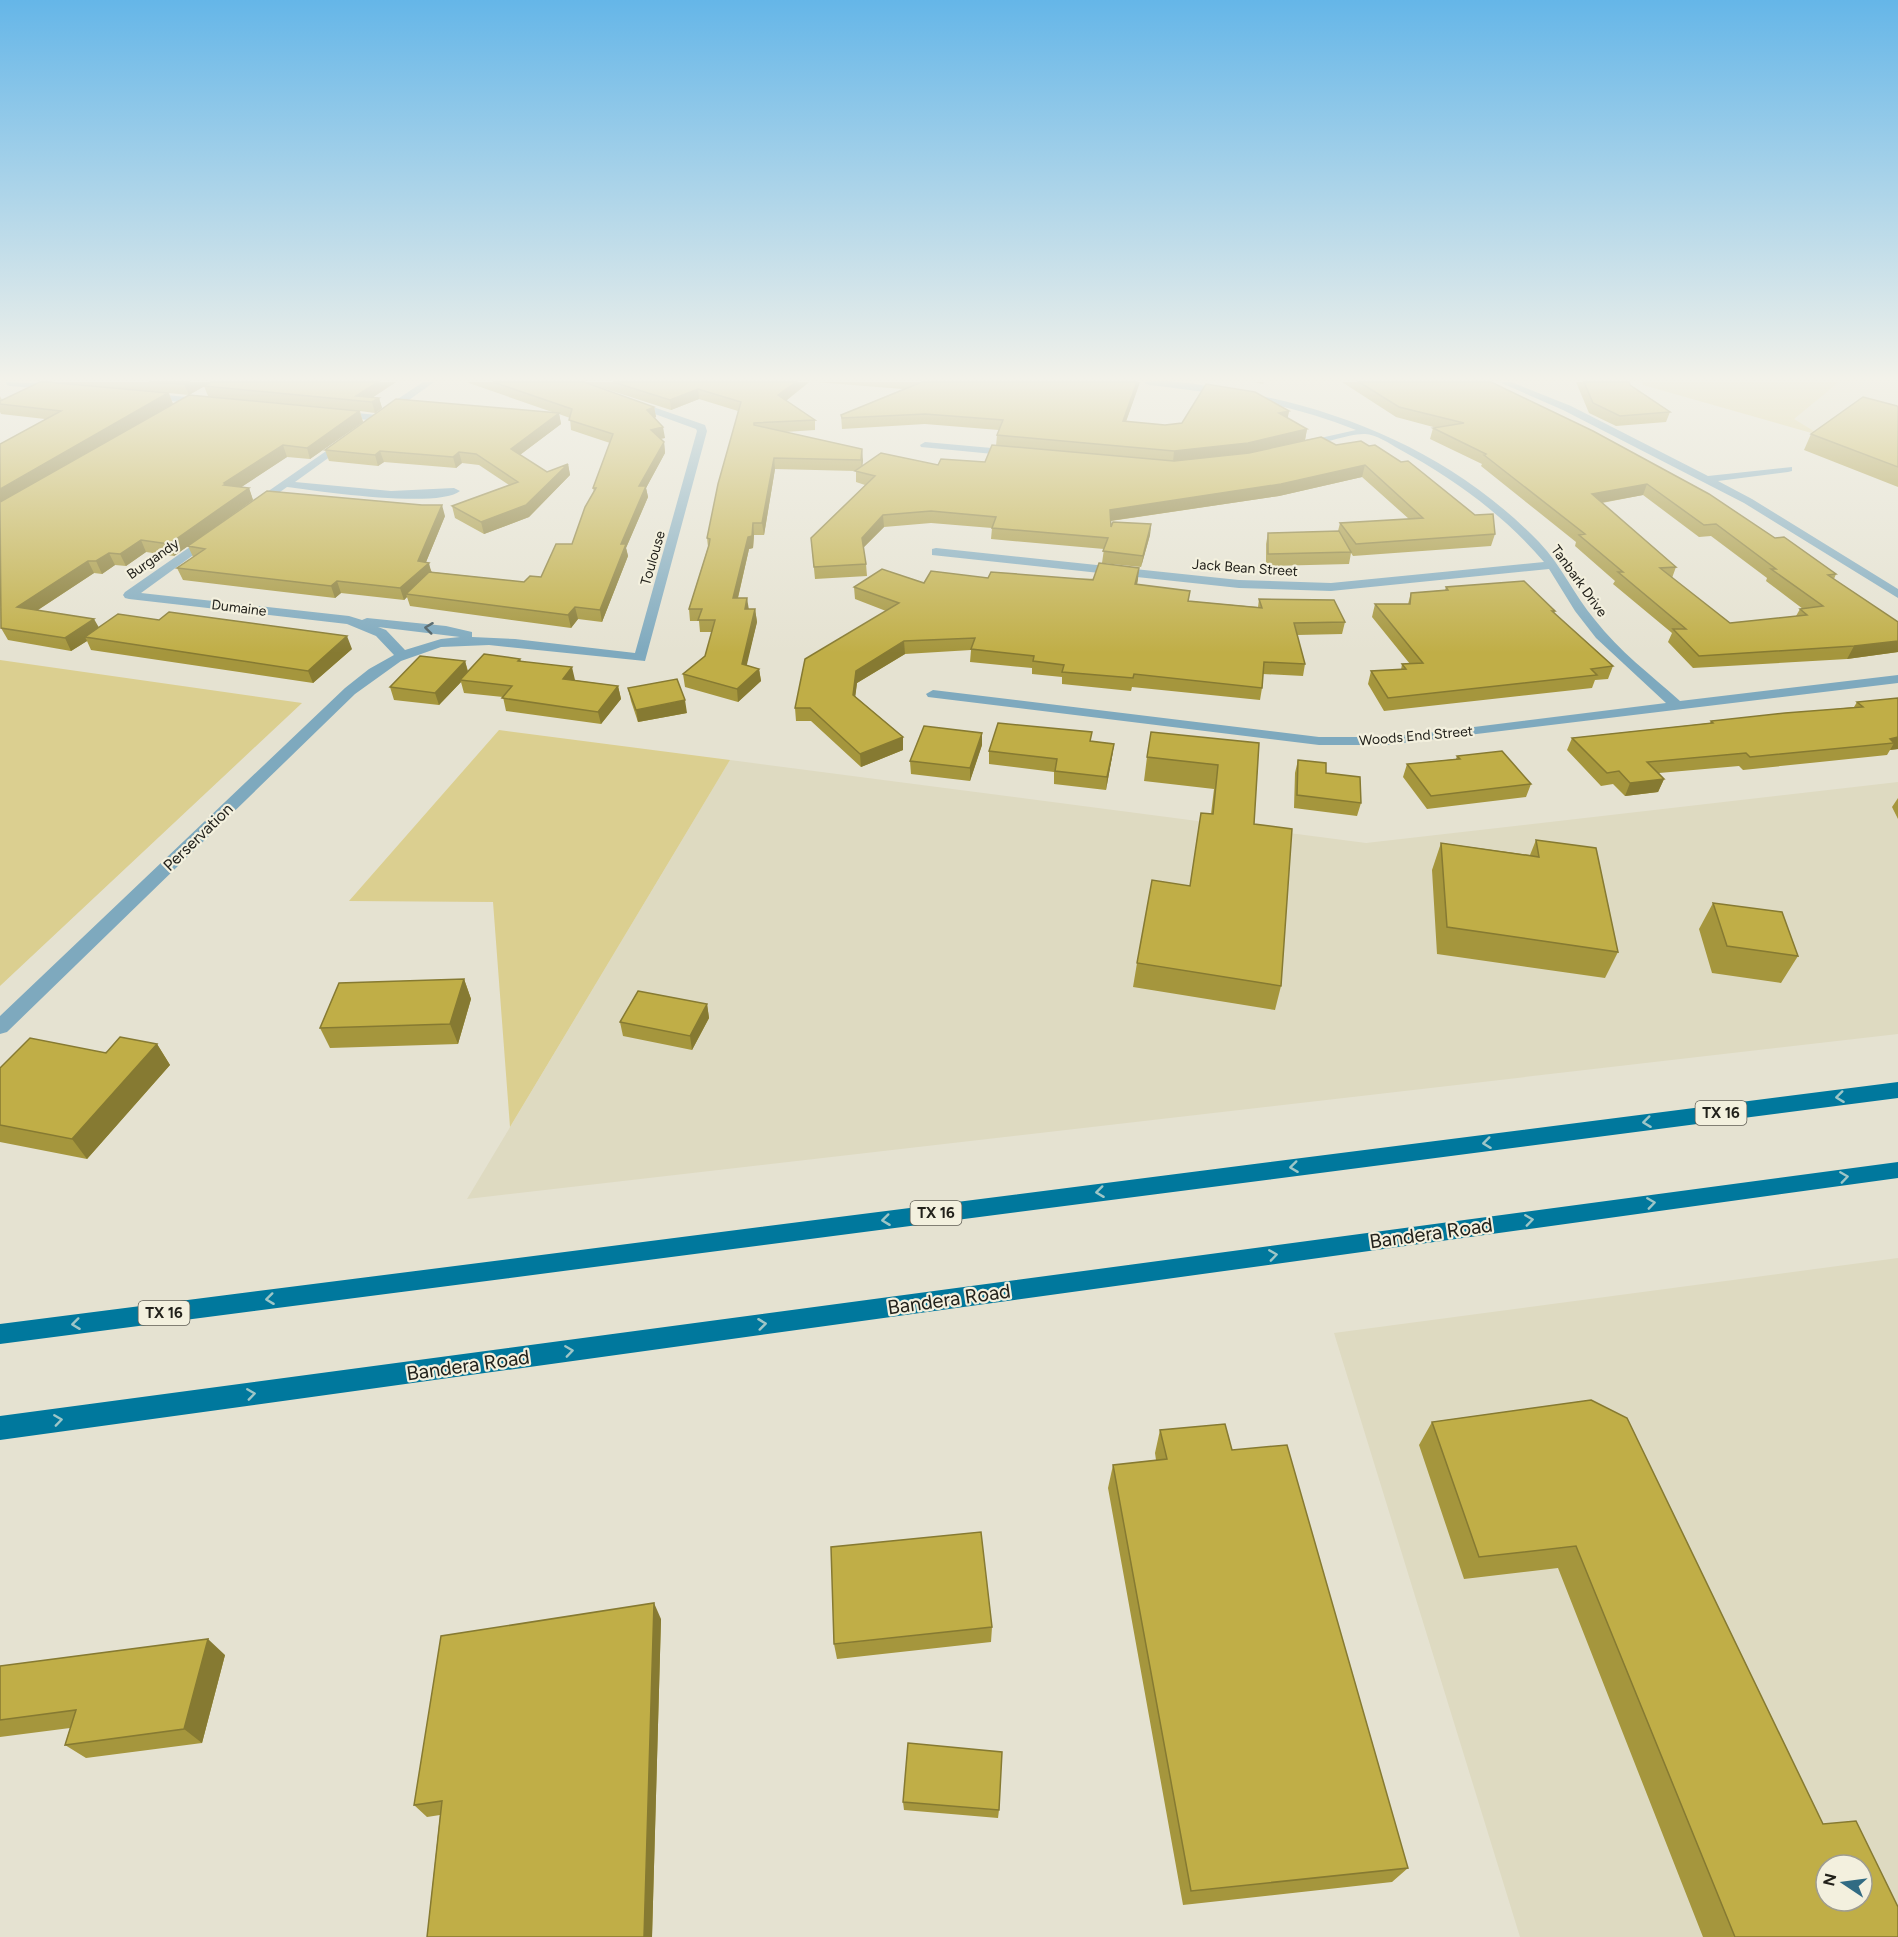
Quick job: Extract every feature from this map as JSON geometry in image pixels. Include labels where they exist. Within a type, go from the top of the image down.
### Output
[{"type":"main road","name":"TX 16","points":[[0,1334],[1898,1090]]},
{"type":"main road","name":"Bandera Road","points":[[0,1428],[1898,1170]]},
{"type":"street","points":[[249,510],[302,472]]},
{"type":"street","name":"Toulouse","points":[[640,658],[691,472]]},
{"type":"street","name":"Tanbark Drive","points":[[1447,472],[1460,480],[1514,525],[1552,565],[1590,623],[1607,643],[1677,706]]},
{"type":"street","points":[[1696,472],[1748,501],[1898,594]]},
{"type":"street","points":[[1709,479],[1761,472]]},
{"type":"street","points":[[286,484],[401,496],[423,496],[454,491]]},
{"type":"street","name":"Burgandy","points":[[129,595],[221,529]]},
{"type":"street","name":"Jack Bean Street","points":[[936,552],[1239,584],[1302,588],[1552,565]]},
{"type":"street","points":[[1874,578],[1898,576]]},
{"type":"street","name":"Dumaine","points":[[129,595],[436,629],[487,639],[640,658]]},
{"type":"street","name":"Dumaine","points":[[349,620],[381,633],[402,655],[440,643],[487,639]]},
{"type":"street","name":"Perservation","points":[[0,1027],[350,691],[382,665],[402,655]]},
{"type":"street","name":"Woods End Street","points":[[933,694],[1278,737],[1353,742],[1418,738],[1898,679]]},
{"type":"shaded area","points":[[0,660],[302,703],[0,986]]},
{"type":"shaded area","points":[[499,730],[730,760],[510,1127],[493,902],[349,901]]},
{"type":"shaded area","points":[[730,760],[1366,843],[1898,782],[1898,1034],[467,1199]]},
{"type":"shaded area","points":[[1898,1258],[1898,1937],[1520,1937],[1334,1333]]},
{"type":"building","points":[[0,472],[29,472],[0,489]]},
{"type":"building","points":[[52,472],[240,472],[224,485],[249,488],[169,544],[141,540],[120,554],[109,553],[96,561],[88,561],[17,607],[94,619],[65,638],[1,628],[0,502]]},
{"type":"building","points":[[504,472],[559,472],[526,505],[481,522],[452,506],[518,482]]},
{"type":"building","points":[[599,472],[647,472],[639,486],[646,486],[621,544],[626,544],[600,610],[575,607],[568,615],[406,594],[429,572],[524,582],[530,576],[541,577],[556,544],[572,544],[585,507],[596,488],[593,488]]},
{"type":"building","points":[[721,472],[771,472],[762,523],[753,523],[752,536],[748,537],[733,598],[747,598],[745,609],[755,609],[742,664],[759,669],[737,689],[683,674],[705,656],[715,620],[698,620],[702,609],[689,609],[709,545],[710,539],[707,538]]},
{"type":"building","points":[[861,472],[1332,472],[1281,484],[1110,510],[1111,527],[1113,522],[1151,524],[1143,556],[1103,551],[1108,538],[992,528],[996,517],[931,511],[883,515],[862,538],[866,564],[814,567],[811,538],[875,476]]},
{"type":"building","points":[[1373,472],[1422,472],[1475,515],[1493,514],[1495,534],[1356,544],[1340,523],[1423,518]]},
{"type":"building","points":[[1506,472],[1669,472],[1709,494],[1775,538],[1784,537],[1836,574],[1828,575],[1898,622],[1898,641],[1699,656],[1673,629],[1686,629],[1618,572],[1623,572],[1579,535],[1585,534]],"holes":[[[1647,484],[1704,525],[1716,524],[1776,569],[1771,569],[1823,606],[1800,609],[1807,615],[1730,623],[1660,568],[1676,567],[1592,494]]]},
{"type":"building","points":[[267,491],[442,505],[418,561],[429,563],[400,588],[337,581],[331,586],[177,568],[205,549],[188,546]]},
{"type":"building","points":[[1339,531],[1351,552],[1268,554],[1268,533]]},
{"type":"building","points":[[1099,563],[1139,568],[1135,584],[1190,591],[1188,601],[1262,608],[1259,599],[1334,600],[1345,622],[1294,623],[1305,664],[1264,662],[1262,688],[1134,674],[1133,678],[1062,672],[1064,665],[1033,661],[1034,656],[971,649],[975,638],[904,641],[856,671],[853,695],[903,737],[860,754],[810,708],[795,708],[805,659],[899,603],[854,587],[882,569],[924,583],[931,571],[988,578],[991,572],[1093,580]]},
{"type":"building","points":[[1524,581],[1555,611],[1552,611],[1613,666],[1591,669],[1597,675],[1388,698],[1371,671],[1406,669],[1402,664],[1423,663],[1375,604],[1410,604],[1411,593],[1448,590],[1446,587]]},
{"type":"building","points":[[169,612],[347,636],[308,671],[85,637],[118,614],[159,620]]},
{"type":"building","points":[[484,654],[520,659],[518,661],[572,667],[563,679],[618,686],[598,712],[502,698],[512,686],[460,680]]},
{"type":"building","points":[[420,656],[465,661],[435,693],[390,687]]},
{"type":"building","points":[[677,679],[685,700],[636,710],[628,688]]},
{"type":"building","points":[[1898,698],[1898,737],[1890,739],[1894,743],[1750,757],[1746,753],[1647,762],[1664,779],[1630,783],[1619,771],[1607,773],[1572,738],[1785,713],[1863,707],[1857,702]]},
{"type":"building","points":[[998,723],[1092,732],[1090,741],[1114,744],[1107,777],[1055,771],[1057,759],[989,751]]},
{"type":"building","points":[[924,726],[982,733],[970,768],[910,761]]},
{"type":"building","points":[[1151,732],[1259,743],[1254,824],[1292,829],[1281,986],[1137,963],[1152,880],[1190,886],[1201,813],[1213,814],[1218,765],[1147,757]]},
{"type":"building","points":[[1502,751],[1531,784],[1431,796],[1407,764],[1460,759],[1457,756]]},
{"type":"building","points":[[1298,760],[1326,763],[1326,773],[1360,777],[1361,803],[1297,795]]},
{"type":"building","points":[[1536,840],[1596,848],[1618,952],[1447,927],[1441,843],[1539,857]]},
{"type":"building","points":[[1713,903],[1782,912],[1798,956],[1727,946]]},
{"type":"building","points":[[464,979],[450,1024],[320,1028],[339,983]]},
{"type":"building","points":[[638,991],[707,1004],[690,1036],[620,1022]]},
{"type":"building","points":[[120,1037],[157,1044],[72,1139],[0,1125],[0,1068],[30,1038],[106,1053]]},
{"type":"building","points":[[1591,1400],[1627,1418],[1823,1824],[1856,1821],[1872,1853],[1814,1853],[1814,1913],[1874,1913],[1874,1858],[1898,1907],[1898,1937],[1735,1937],[1576,1546],[1479,1557],[1432,1422]]},
{"type":"building","points":[[1225,1424],[1232,1450],[1287,1445],[1408,1868],[1191,1891],[1113,1465],[1167,1459],[1160,1430]]},
{"type":"building","points":[[981,1532],[992,1627],[834,1644],[831,1547]]},
{"type":"building","points":[[654,1603],[644,1937],[427,1937],[442,1801],[414,1805],[441,1636]]},
{"type":"building","points":[[208,1639],[184,1729],[65,1745],[76,1710],[0,1720],[0,1666]]},
{"type":"building","points":[[908,1743],[1002,1752],[999,1810],[903,1802]]}]
